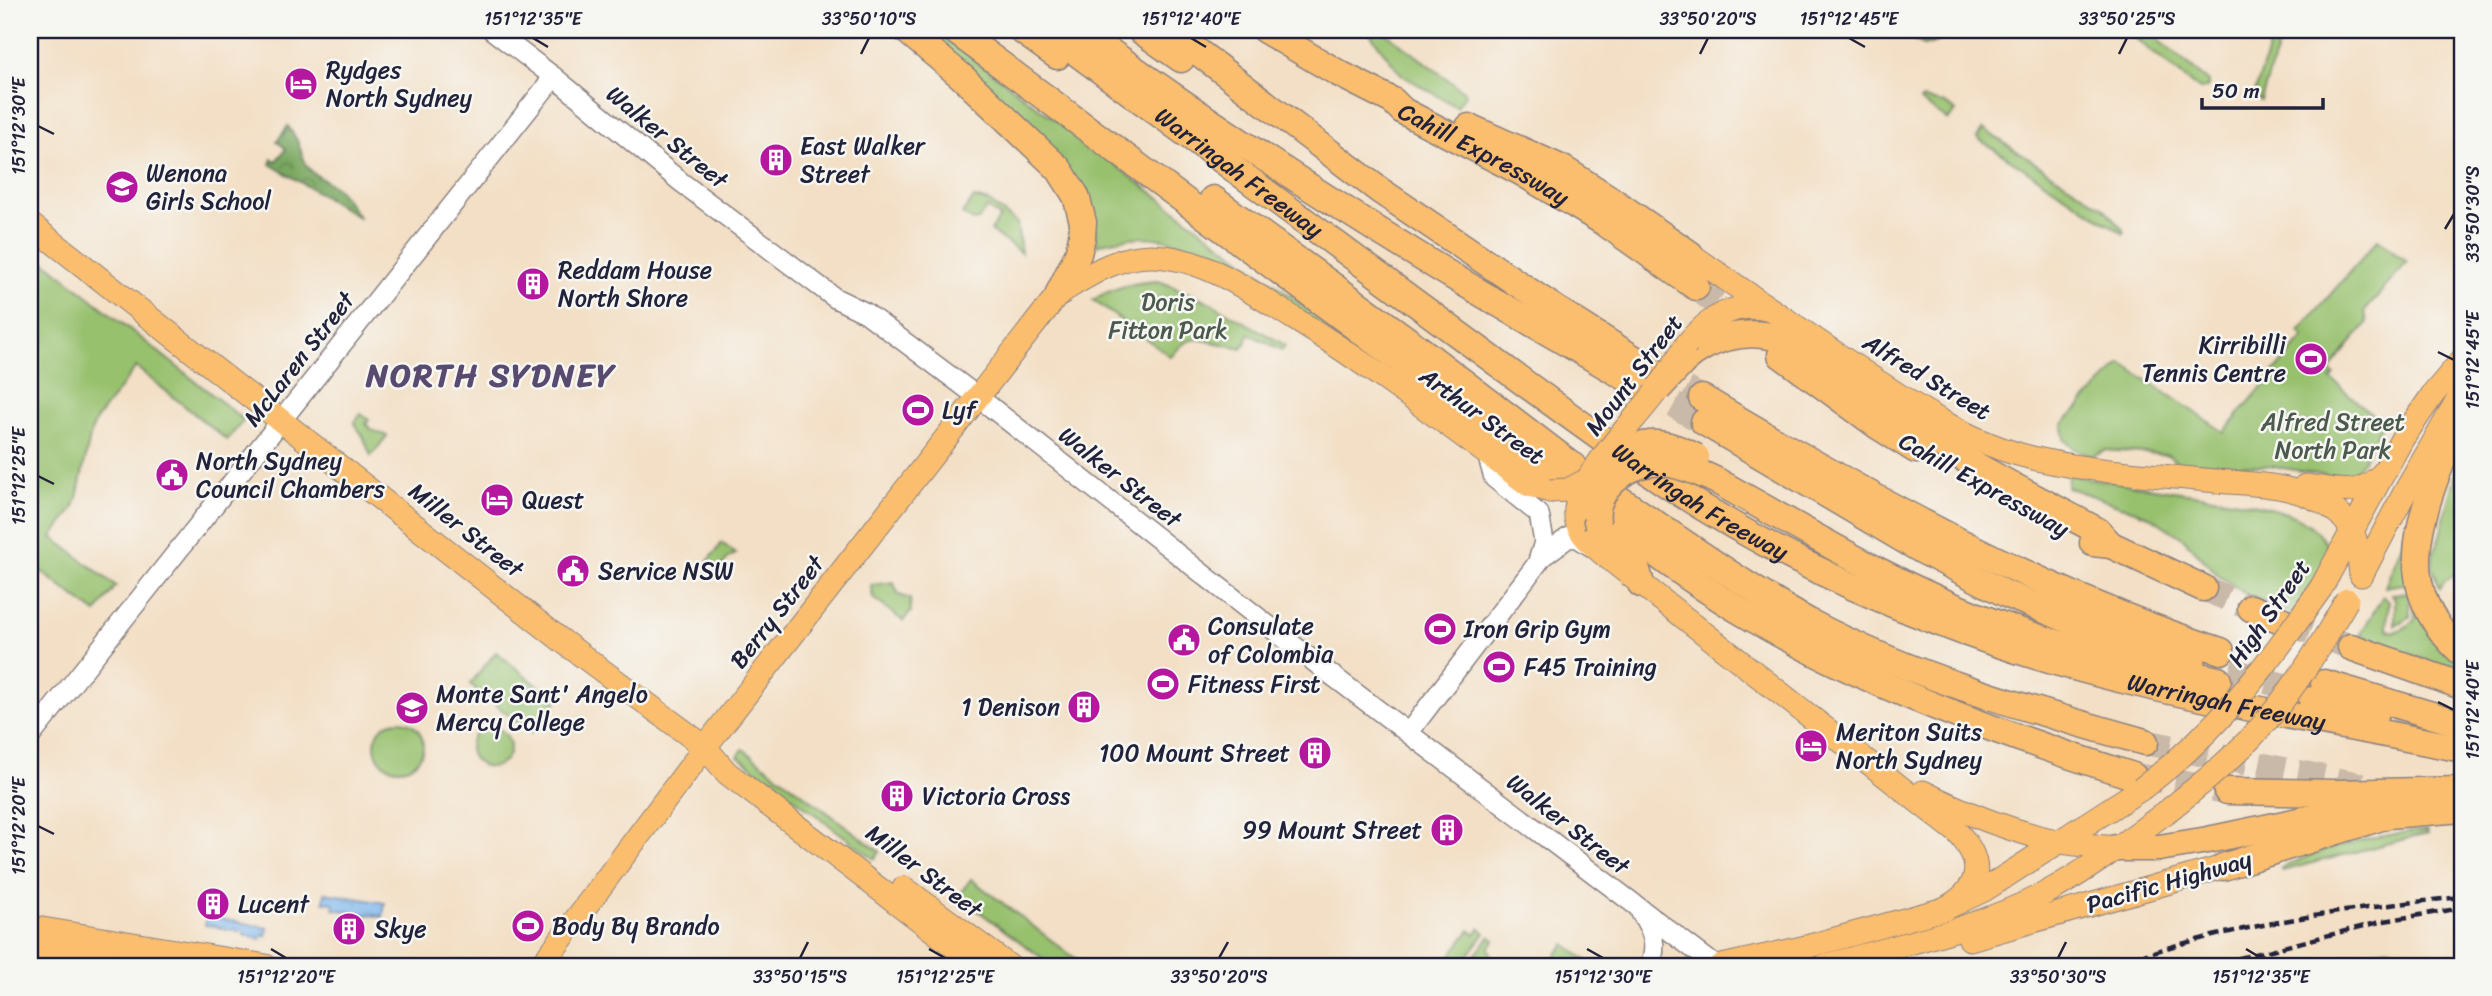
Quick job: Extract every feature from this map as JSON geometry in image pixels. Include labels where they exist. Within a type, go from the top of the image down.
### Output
[{"type":"highway","points":[[906,30],[961,76],[1059,169],[1076,195],[1083,222],[1082,237],[1078,254],[1059,293]]},
{"type":"highway","points":[[954,30],[1573,477],[1630,449],[1651,443],[1679,449],[1720,477]]},
{"type":"highway","name":"Warringah Freeway","points":[[984,30],[1417,347],[1573,477]]},
{"type":"highway","name":"Warringah Freeway","points":[[1021,30],[1390,302],[1590,444]]},
{"type":"highway","name":"Warringah Freeway","points":[[1046,30],[1669,486],[1824,573],[1934,621],[2049,660],[2168,691],[2462,749]]},
{"type":"highway","name":"Warringah Freeway","points":[[1080,30],[1147,79],[1436,267],[1650,382]]},
{"type":"highway","points":[[1140,30],[1346,172],[1379,190]]},
{"type":"highway","points":[[1169,30],[1379,190],[1554,308],[1650,382],[1695,351],[1707,335],[1768,336],[1798,347],[1913,428],[1971,463],[2098,531],[2111,545]]},
{"type":"highway","name":"Cahill Expressway","points":[[1265,30],[1394,101],[1403,111],[1485,143],[1521,172],[1605,223],[1696,287]]},
{"type":"highway","points":[[1485,143],[1563,169],[1690,254]]},
{"type":"highway","name":"Cahill Expressway","points":[[1780,355],[1878,426],[1954,473],[2089,542],[2111,545],[2203,588]]},
{"type":"highway","name":"Warringah Freeway","points":[[2192,659],[2138,645],[2006,594],[1923,551],[1703,410],[1983,554],[2136,621],[2221,651]]},
{"type":"highway","points":[[2462,414],[2431,491],[2416,548],[2423,600],[2442,633],[2462,653]]},
{"type":"highway","points":[[2137,783],[1916,698],[1816,653],[1741,611],[1638,541],[1605,511],[1596,511],[1600,498],[1612,482],[1638,465],[1674,464],[1720,477],[1766,498],[1772,512],[1927,596],[2022,633],[2218,680]]},
{"type":"highway","name":"Warringah Freeway","points":[[1635,476],[1776,562],[1891,615],[2043,669],[2208,710]]},
{"type":"highway","points":[[1605,511],[1606,539],[1635,563],[1641,584]]},
{"type":"highway","name":"Warringah Freeway","points":[[1605,511],[1832,633],[1878,654],[1969,690],[2145,742]]},
{"type":"highway","points":[[2251,608],[2286,622]]},
{"type":"highway","points":[[2351,647],[2462,686]]},
{"type":"highway","name":"Warringah Freeway","points":[[2462,724],[2318,692],[2398,720],[2462,730]]},
{"type":"highway","name":"Warringah Freeway","points":[[2291,727],[2462,759]]},
{"type":"highway","points":[[2227,791],[2336,793],[2462,790]]},
{"type":"highway","points":[[2116,848],[2159,848],[2356,809],[2388,815]]},
{"type":"highway","name":"Pacific Highway","points":[[2223,867],[2388,815],[2462,810]]},
{"type":"main road","name":"Miller Street","points":[[30,224],[561,640],[705,747],[730,758],[1009,966]]},
{"type":"main road","name":"Alfred Street","points":[[1690,254],[1770,310],[1936,418],[1980,440],[2019,454],[2065,465],[2281,488]]},
{"type":"main road","name":"Arthur Street","points":[[1059,293],[1098,270],[1122,260],[1153,256],[1197,265],[1239,284],[1352,355],[1404,390],[1529,485],[1573,477]]},
{"type":"main road","name":"Berry Street","points":[[541,966],[705,747],[1059,293]]},
{"type":"main road","name":"Mount Street","points":[[1707,335],[1726,312],[1753,306],[1770,310]]},
{"type":"main road","name":"High Street","points":[[2058,841],[2199,741],[2231,708],[2273,656],[2320,588],[2381,475],[2418,415],[2462,360]]},
{"type":"main road","name":"Mount Street","points":[[1573,477],[1650,382]]},
{"type":"main road","points":[[1858,752],[1865,752],[1920,791],[1973,816],[2058,841],[2116,848],[2217,772],[2253,736],[2310,660],[2361,575],[2462,393]]},
{"type":"main road","points":[[2281,488],[2294,485],[2356,491],[2370,485],[2381,475]]},
{"type":"main road","points":[[1573,477],[1578,499],[1575,515],[1579,529],[1601,553],[1957,832],[1970,848],[1976,866],[1974,882],[1962,898],[1944,909]]},
{"type":"main road","points":[[2281,488],[2323,503],[2337,513],[2353,531],[2359,547],[2361,575]]},
{"type":"main road","name":"Miller Street","points":[[705,747],[727,773],[980,966]]},
{"type":"main road","points":[[1721,966],[1802,948],[1944,909],[1984,890],[2058,841]]},
{"type":"main road","name":"Pacific Highway","points":[[1824,966],[1989,919],[2045,893],[2116,848]]},
{"type":"main road","name":"Pacific Highway","points":[[1877,966],[2223,867]]},
{"type":"main road","points":[[30,927],[55,950],[137,966]]},
{"type":"main road","points":[[30,948],[266,966]]},
{"type":"street","name":"Walker Street","points":[[492,30],[554,77],[681,182],[835,298],[866,313],[978,397],[1321,667],[1716,966]]},
{"type":"street","name":"McLaren Street","points":[[30,737],[554,77]]},
{"type":"street","points":[[1487,454],[1494,478],[1539,514],[1544,541],[1538,561]]},
{"type":"street","points":[[1409,732],[1538,561],[1560,542],[1572,537],[1582,540],[1601,553]]},
{"type":"street","points":[[1639,909],[1652,930],[1655,942],[1650,966]]},
{"type":"green space","points":[[915,30],[935,30],[1297,301],[1550,478],[1211,254],[1182,243],[1155,238],[1127,238],[1097,245],[1093,208]]},
{"type":"green space","points":[[1367,30],[1382,30],[1466,93],[1457,107],[1402,75]]},
{"type":"green space","points":[[1897,30],[1947,30],[1939,41],[1925,46]]},
{"type":"green space","points":[[2125,30],[2146,30],[2208,81],[2208,87],[2200,90]]},
{"type":"green space","points":[[2274,30],[2283,30],[2261,100],[2254,96]]},
{"type":"green space","points":[[1923,99],[1943,103],[1956,111],[1948,120],[1920,101]]},
{"type":"green space","points":[[288,126],[297,140],[306,165],[313,173],[338,189],[360,218],[270,164],[272,159],[276,161],[286,149],[277,141]]},
{"type":"green space","points":[[1983,129],[2104,208],[2124,234],[1977,138]]},
{"type":"green space","points":[[974,198],[989,202],[1017,223],[1021,253],[991,231],[1000,217],[987,208],[978,220],[973,221],[962,214]]},
{"type":"green space","name":"Alfred Street North Park","points":[[2378,239],[2407,262],[2365,311],[2367,323],[2329,370],[2335,375],[2331,379],[2383,424],[2364,460],[2347,478],[2269,466],[2178,463],[2168,455],[2105,450],[2092,456],[2074,449],[2064,439],[2063,424],[2121,363],[2224,432],[2304,337],[2299,331]]},
{"type":"green space","points":[[30,250],[244,420],[227,440],[136,367],[96,420],[73,509],[52,537],[116,586],[96,613],[30,563]]},
{"type":"green space","name":"Doris Fitton Park","points":[[1159,281],[1205,300],[1285,345],[1282,350],[1249,334],[1242,348],[1197,339],[1182,345],[1171,357],[1093,300],[1124,286]]},
{"type":"green space","points":[[361,414],[369,420],[366,424],[372,430],[387,436],[371,456],[354,423]]},
{"type":"green space","points":[[2462,451],[2462,569],[2440,588],[2432,566],[2433,552],[2439,539]]},
{"type":"green space","points":[[2068,475],[2239,501],[2281,511],[2307,523],[2317,532],[2326,543],[2331,557],[2292,614],[2247,595],[2219,576],[2184,539],[2149,516],[2067,487]]},
{"type":"green space","points":[[2409,526],[2408,586],[2402,584],[2385,587]]},
{"type":"green space","points":[[722,543],[736,554],[729,557],[717,572],[706,564]]},
{"type":"green space","points":[[893,582],[899,595],[910,599],[911,612],[903,621],[873,598],[871,585]]},
{"type":"green space","points":[[2409,593],[2410,617],[2395,625],[2395,599],[2392,594]]},
{"type":"green space","points":[[2413,595],[2462,663],[2462,674],[2360,635],[2383,596],[2389,601],[2387,627],[2390,631],[2400,630],[2411,624],[2415,619]]},
{"type":"green space","points":[[496,652],[557,701],[531,733],[470,684]]},
{"type":"green space","points":[[399,721],[408,722],[416,728],[422,736],[422,754],[416,762],[408,768],[399,769],[390,768],[382,762],[376,754],[375,745],[376,736],[382,728],[390,722]]},
{"type":"green space","points":[[490,727],[504,733],[510,747],[504,761],[490,767],[476,761],[470,747],[476,733]]},
{"type":"green space","points":[[743,749],[880,852],[874,859],[738,756]]},
{"type":"green space","points":[[2427,830],[2428,833],[2282,871],[2281,868],[2316,853],[2352,843]]},
{"type":"green space","points":[[971,879],[1085,966],[1053,966],[958,896]]},
{"type":"green space","points":[[1480,928],[1485,933],[1461,965],[1450,956],[1470,930],[1475,934]]},
{"type":"green space","points":[[1490,936],[1495,940],[1489,947],[1491,956],[1488,965],[1467,966]]},
{"type":"green space","points":[[1565,944],[1590,963],[1591,966],[1547,966]]},
{"type":"green space","points":[[2390,947],[2406,959],[2400,966],[2359,966],[2346,956]]},
{"type":"water","points":[[325,893],[385,903],[383,917],[333,909],[334,903],[324,902]]},
{"type":"water","points":[[207,916],[268,928],[266,936],[262,935],[261,939],[244,935],[244,932],[205,925]]},
{"type":"tunnel","points":[[1696,287],[1744,325]]},
{"type":"tunnel","points":[[1652,370],[1702,398]]},
{"type":"tunnel","points":[[1640,386],[1704,422]]},
{"type":"tunnel","points":[[2203,588],[2251,608]]},
{"type":"tunnel","points":[[2286,622],[2351,647]]},
{"type":"tunnel","points":[[2192,659],[2314,695]]},
{"type":"tunnel","points":[[2355,707],[2462,739]]},
{"type":"tunnel","points":[[2145,742],[2364,786]]},
{"type":"tunnel","points":[[2136,776],[2227,791]]},
{"type":"railway","points":[[2110,966],[2196,940],[2284,921],[2462,897]]},
{"type":"railway","points":[[2209,966],[2384,921],[2462,908]]},
{"type":"place","name":"Rydges North Sydney","points":[[301,84]]},
{"type":"place","name":"East Walker Street","points":[[776,160]]},
{"type":"place","name":"Wenona Girls School","points":[[122,187]]},
{"type":"place","name":"Reddam House North Shore","points":[[533,284]]},
{"type":"place","name":"Kirribilli Tennis Centre","points":[[2311,359]]},
{"type":"place","name":"Lyf","points":[[918,410]]},
{"type":"place","name":"North Sydney Council Chambers","points":[[172,475]]},
{"type":"place","name":"Quest","points":[[497,500]]},
{"type":"place","name":"Service NSW","points":[[573,571]]},
{"type":"place","name":"Iron Grip Gym","points":[[1440,629]]},
{"type":"place","name":"Consulate of Colombia","points":[[1184,640]]},
{"type":"place","name":"F45 Training","points":[[1499,667]]},
{"type":"place","name":"Fitness First","points":[[1163,684]]},
{"type":"place","name":"1 Denison","points":[[1084,707]]},
{"type":"place","name":"Monte Sant' Angelo Mercy College","points":[[412,708]]},
{"type":"place","name":"Meriton Suits North Sydney","points":[[1811,746]]},
{"type":"place","name":"100 Mount Street","points":[[1315,753]]},
{"type":"place","name":"Victoria Cross","points":[[897,796]]},
{"type":"place","name":"99 Mount Street","points":[[1447,830]]},
{"type":"place","name":"Lucent","points":[[213,904]]},
{"type":"place","name":"Body By Brando","points":[[528,926]]},
{"type":"place","name":"Skye","points":[[349,929]]},
{"type":"district","name":"NORTH SYDNEY","points":[[491,375]]}]
